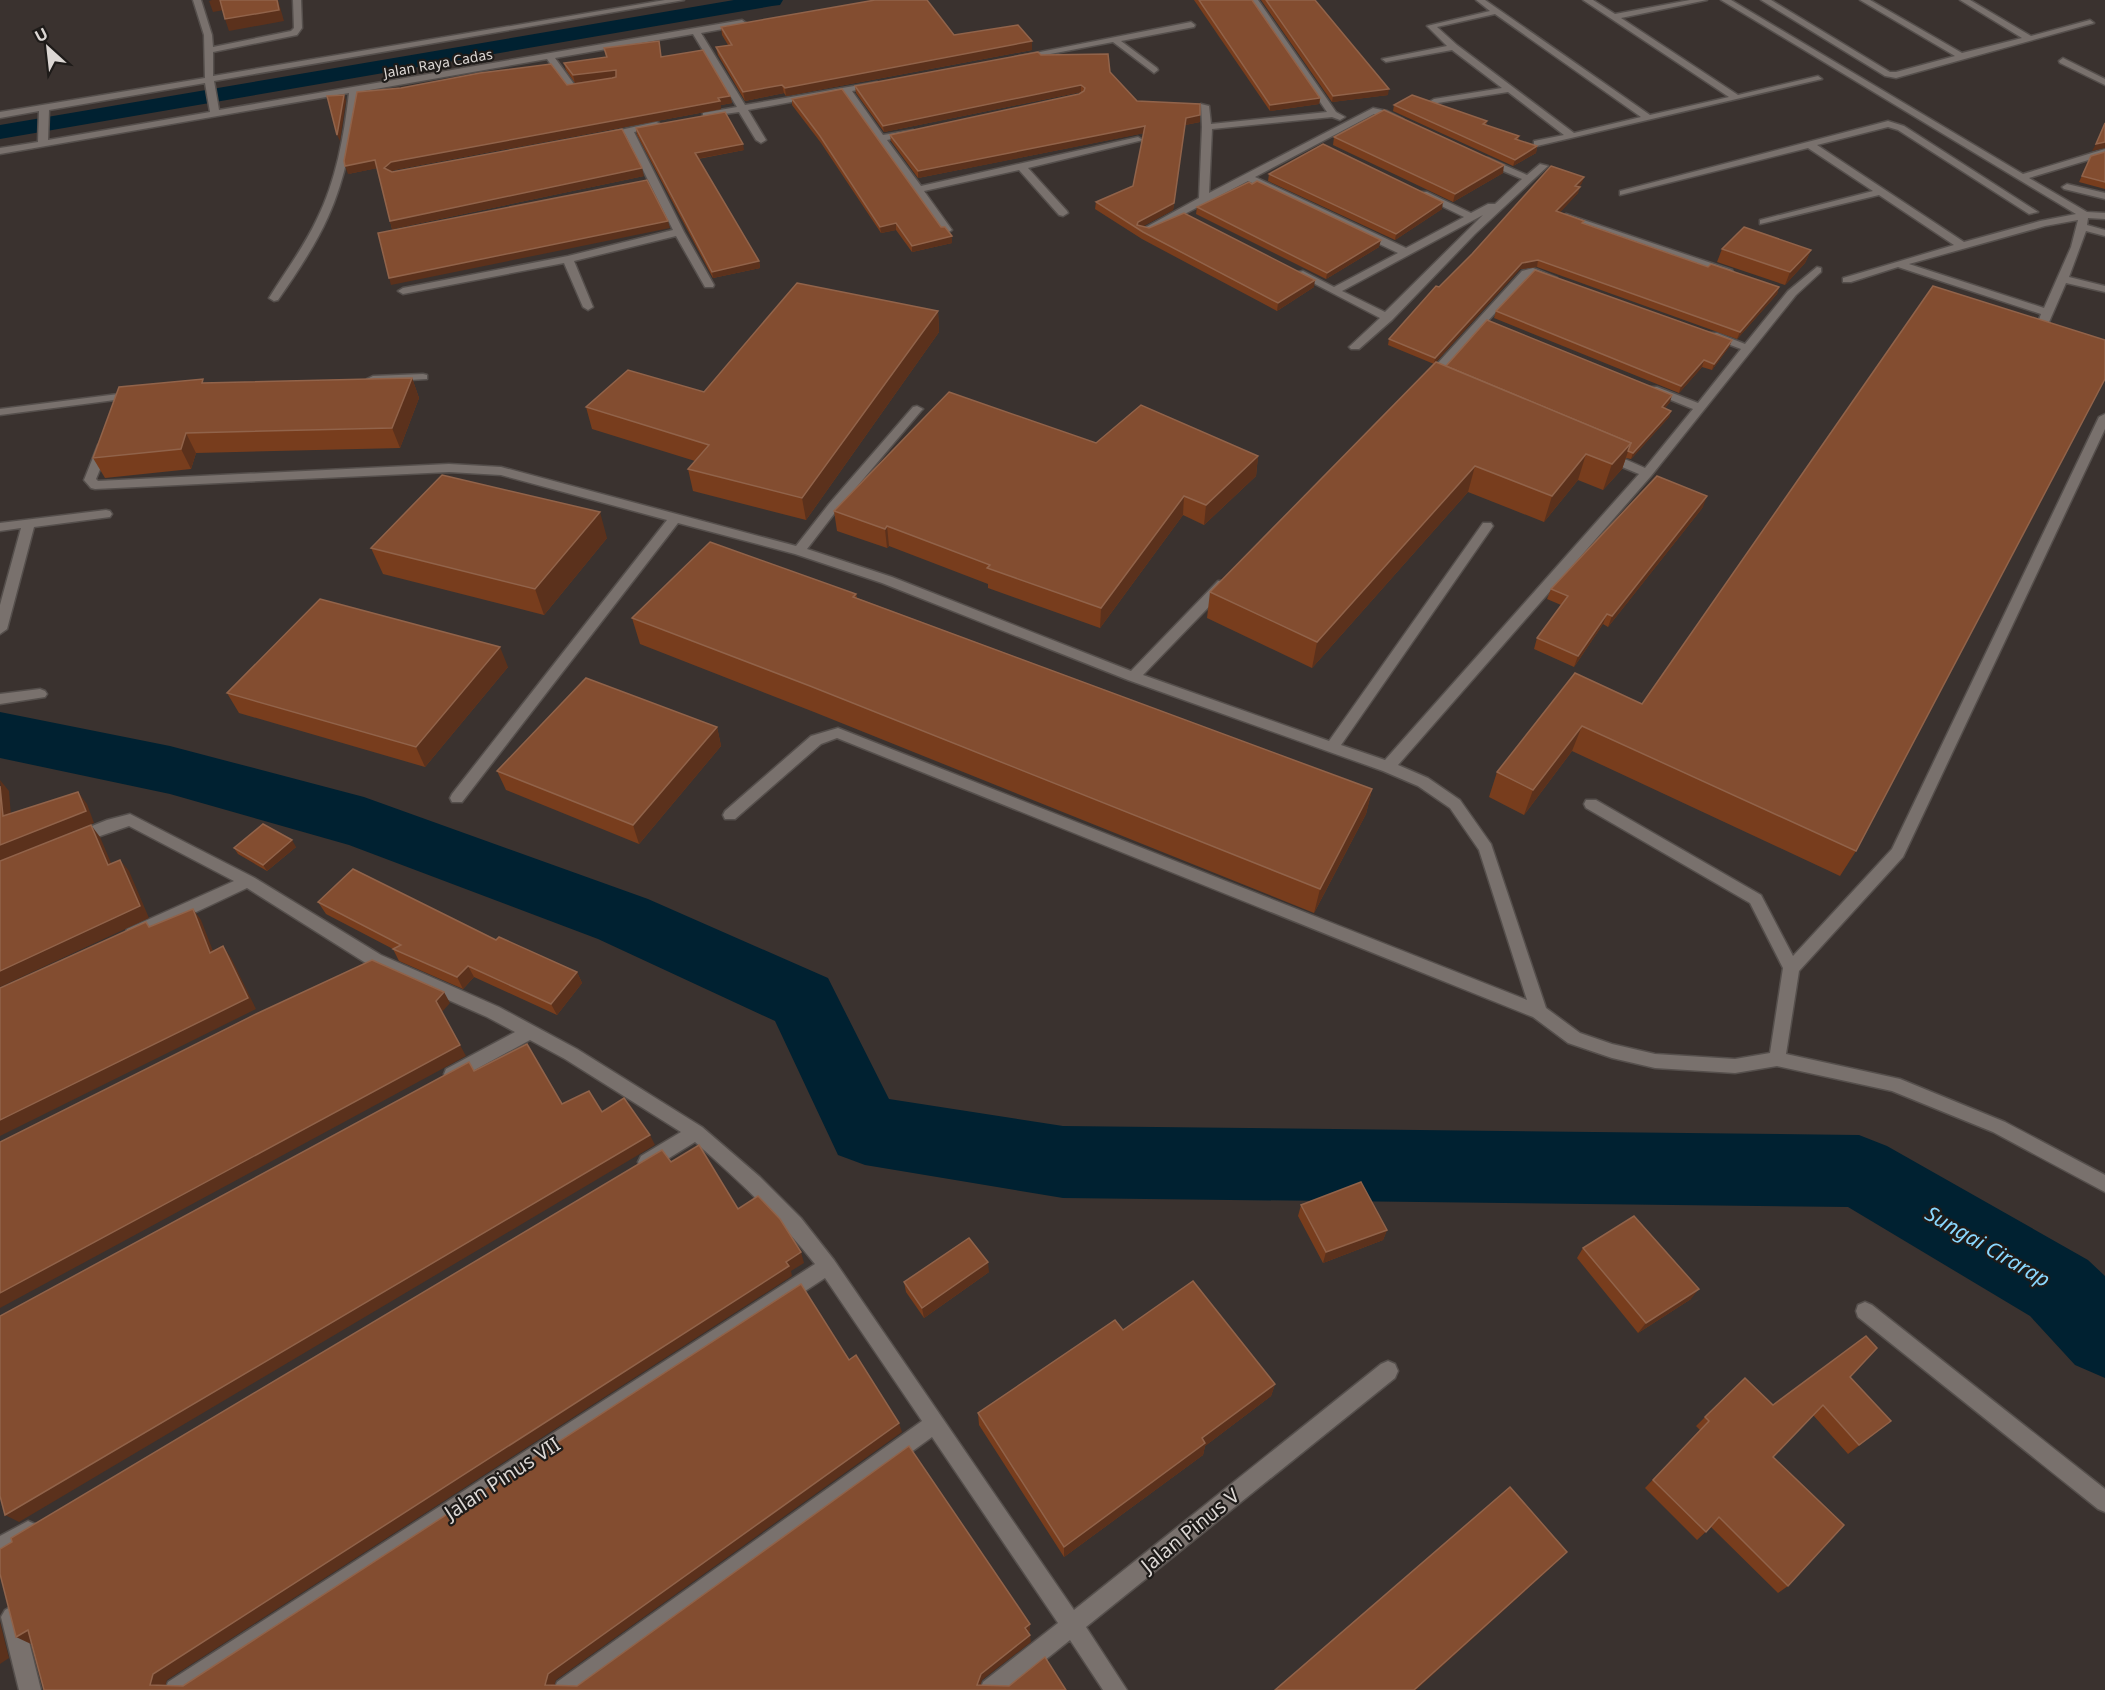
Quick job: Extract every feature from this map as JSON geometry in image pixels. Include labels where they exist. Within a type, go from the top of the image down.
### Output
[{"type":"street","points":[[196,0],[208,35],[209,79],[215,113]]},
{"type":"street","points":[[207,51],[294,33],[298,28],[297,0]]},
{"type":"street","points":[[0,115],[680,0]]},
{"type":"street","points":[[1254,0],[1333,114]]},
{"type":"street","points":[[1480,0],[1648,118]]},
{"type":"street","points":[[1587,0],[1737,98]]},
{"type":"street","points":[[1614,16],[1702,0]]},
{"type":"street","points":[[1725,0],[2084,215]]},
{"type":"street","points":[[1765,0],[1888,74],[1896,75],[2090,23]]},
{"type":"street","points":[[1864,0],[1961,56]]},
{"type":"street","points":[[1964,0],[2029,38]]},
{"type":"street","points":[[1495,12],[1431,26],[1454,47],[1572,136]]},
{"type":"street","name":"Jalan Raya Cadas","points":[[0,151],[754,22]]},
{"type":"street","points":[[1009,59],[1191,25]]},
{"type":"street","points":[[696,31],[761,140]]},
{"type":"street","points":[[1114,39],[1154,70]]},
{"type":"street","points":[[1386,59],[1454,47]]},
{"type":"street","points":[[549,57],[571,87],[593,85]]},
{"type":"street","points":[[2063,61],[2104,80]]},
{"type":"street","points":[[1537,143],[1818,79]]},
{"type":"street","points":[[696,117],[881,83]]},
{"type":"street","points":[[846,89],[947,230]]},
{"type":"street","points":[[1434,102],[1510,89]]},
{"type":"street","points":[[274,298],[324,216],[351,116],[354,91]]},
{"type":"street","points":[[1204,106],[1207,127],[1204,200]]},
{"type":"street","points":[[43,142],[44,108]]},
{"type":"street","points":[[1144,231],[1186,215],[1204,200],[1373,111],[1404,122]]},
{"type":"street","points":[[1207,127],[1333,114],[1351,122]]},
{"type":"street","points":[[593,137],[662,124]]},
{"type":"street","points":[[1623,193],[1881,125],[1894,125],[2033,212]]},
{"type":"street","points":[[628,130],[679,232],[709,285]]},
{"type":"street","points":[[881,138],[916,131]]},
{"type":"street","points":[[917,190],[1138,140]]},
{"type":"street","points":[[1313,141],[1324,146]]},
{"type":"street","points":[[1809,144],[1963,246]]},
{"type":"street","points":[[2020,178],[2105,152]]},
{"type":"street","points":[[1475,155],[1527,178]]},
{"type":"street","points":[[1021,166],[1063,213]]},
{"type":"street","points":[[1355,347],[1388,318],[1503,201],[1543,166]]},
{"type":"street","points":[[1248,177],[1407,253]]},
{"type":"street","points":[[643,183],[654,180]]},
{"type":"street","points":[[2067,187],[2105,196]]},
{"type":"street","points":[[1418,191],[1471,217]]},
{"type":"street","points":[[1764,222],[1879,192]]},
{"type":"street","points":[[1334,291],[1503,201]]},
{"type":"street","points":[[2038,336],[2045,312],[2064,279],[2084,215]]},
{"type":"street","points":[[1847,280],[1963,246],[2084,215],[2105,216]]},
{"type":"street","points":[[1566,217],[1736,274]]},
{"type":"street","points":[[2082,227],[2105,233]]},
{"type":"street","points":[[403,291],[568,259],[679,232]]},
{"type":"street","points":[[568,259],[588,307]]},
{"type":"street","points":[[1898,264],[2045,312]]},
{"type":"street","points":[[1293,270],[1388,318]]},
{"type":"street","points":[[1388,767],[1647,473],[1747,348],[1786,291],[1817,270]]},
{"type":"street","points":[[1429,384],[1489,322],[1527,272],[1533,271],[1567,283]]},
{"type":"street","points":[[2064,279],[2105,289]]},
{"type":"street","points":[[1702,332],[1747,348]]},
{"type":"street","points":[[366,380],[423,377]]},
{"type":"street","points":[[1644,385],[1698,407]]},
{"type":"street","points":[[0,411],[150,393]]},
{"type":"street","points":[[799,551],[833,507],[917,409]]},
{"type":"street","points":[[1777,1059],[1791,968],[1898,853],[2105,417]]},
{"type":"street","points":[[106,439],[90,480],[95,485],[478,468],[501,471],[799,551],[887,579],[1133,676],[1388,767],[1423,782],[1455,804],[1486,848],[1502,891],[1539,1012]]},
{"type":"street","points":[[1592,450],[1647,473]]},
{"type":"street","points":[[0,527],[106,514]]},
{"type":"street","points":[[458,798],[676,517]]},
{"type":"street","points":[[0,629],[29,522]]},
{"type":"street","points":[[1332,747],[1487,526]]},
{"type":"street","points":[[1133,676],[1232,575]]},
{"type":"street","points":[[0,699],[40,694]]},
{"type":"street","points":[[730,815],[816,740],[838,733],[1539,1012],[1574,1038],[1612,1051],[1655,1061],[1735,1066],[1777,1059],[1894,1084],[1998,1127],[2105,1184]]},
{"type":"street","points":[[1591,804],[1756,899],[1791,968]]},
{"type":"street","points":[[61,844],[112,824],[130,820],[248,881],[375,960],[493,1012],[572,1054],[696,1132],[754,1183],[795,1224],[828,1266],[1116,1690]]},
{"type":"street","points":[[119,941],[248,881]]},
{"type":"street","points":[[354,970],[375,960]]},
{"type":"street","points":[[435,1083],[529,1032]]},
{"type":"street","points":[[634,1169],[696,1132]]},
{"type":"street","name":"Jalan Pinus VII","points":[[176,1690],[828,1266]]},
{"type":"street","points":[[1865,1311],[2105,1502]]},
{"type":"street","name":"Jalan Pinus V","points":[[991,1690],[1388,1371]]},
{"type":"street","points":[[564,1690],[935,1424]]},
{"type":"street","points":[[0,1548],[41,1523]]},
{"type":"street","points":[[5,1593],[30,1690]]},
{"type":"building","points":[[220,0],[277,0],[279,10],[225,19]]},
{"type":"building","points":[[875,0],[927,0],[954,35],[1018,25],[1032,41],[785,88],[782,85],[743,92],[716,47],[732,45],[721,27]]},
{"type":"building","points":[[1199,0],[1252,0],[1320,98],[1270,105]]},
{"type":"building","points":[[1266,0],[1315,0],[1389,89],[1333,96]]},
{"type":"building","points":[[659,41],[661,57],[703,50],[730,96],[718,98],[720,101],[391,162],[384,168],[392,172],[622,129],[642,168],[390,221],[375,160],[345,166],[357,92],[401,88],[480,73],[551,64],[567,85],[612,78],[616,77],[616,70],[573,75],[564,63],[607,57],[604,48]]},
{"type":"building","points":[[1038,52],[1041,55],[1108,54],[1110,72],[1137,101],[1200,104],[1200,115],[1186,118],[1174,203],[1138,222],[1137,225],[1149,228],[1184,213],[1315,280],[1278,303],[1143,232],[1096,202],[1133,186],[1145,126],[918,171],[890,135],[1079,94],[1085,88],[1081,85],[883,126],[855,86]]},
{"type":"building","points":[[842,89],[941,227],[945,227],[952,236],[912,246],[896,223],[880,227],[820,136],[792,99]]},
{"type":"building","points":[[344,95],[337,135],[327,96]]},
{"type":"building","points":[[1412,95],[1487,121],[1483,124],[1519,136],[1515,139],[1537,146],[1515,160],[1394,105]]},
{"type":"building","points":[[1384,110],[1504,165],[1455,194],[1334,137]]},
{"type":"building","points":[[725,112],[743,144],[695,153],[759,261],[712,272],[636,128]]},
{"type":"building","points":[[2105,123],[2105,142],[2096,144]]},
{"type":"building","points":[[1323,144],[1443,202],[1396,234],[1269,174]]},
{"type":"building","points":[[2105,152],[2105,182],[2082,176],[2091,156]]},
{"type":"building","points":[[1551,166],[1584,177],[1575,186],[1580,187],[1556,211],[1584,221],[1582,223],[1708,267],[1711,264],[1779,287],[1740,332],[1538,260],[1522,263],[1435,358],[1389,339],[1436,286],[1439,287],[1472,254]]},
{"type":"building","points":[[647,180],[668,221],[389,278],[378,233]]},
{"type":"building","points":[[1257,181],[1381,240],[1327,273],[1197,207],[1249,182],[1252,184]]},
{"type":"building","points":[[1744,227],[1811,250],[1790,272],[1722,249]]},
{"type":"building","points":[[1535,270],[1732,340],[1714,364],[1704,360],[1681,386],[1496,311]]},
{"type":"building","points":[[797,283],[938,311],[802,498],[688,469],[709,445],[586,407],[628,370],[704,392]]},
{"type":"building","points":[[1933,286],[2105,340],[2105,379],[1856,851],[1582,726],[1533,790],[1497,772],[1575,673],[1642,704]]},
{"type":"building","points":[[1487,320],[1672,395],[1662,407],[1671,411],[1633,453],[1628,451],[1631,443],[1446,366]]},
{"type":"building","points":[[1436,362],[1631,443],[1612,464],[1586,454],[1552,496],[1475,466],[1317,642],[1210,592]]},
{"type":"building","points":[[412,378],[392,428],[186,433],[181,449],[93,458],[119,387],[203,379],[202,383]]},
{"type":"building","points":[[949,392],[1096,443],[1141,405],[1258,456],[1206,505],[1184,496],[1101,608],[987,568],[990,565],[887,526],[885,529],[834,511]]},
{"type":"building","points":[[442,475],[600,512],[535,589],[371,548]]},
{"type":"building","points":[[1657,476],[1707,496],[1612,616],[1607,614],[1578,656],[1537,638],[1568,596],[1551,589]]},
{"type":"building","points":[[710,542],[856,594],[853,597],[1372,789],[1320,889],[810,686],[632,618]]},
{"type":"building","points":[[320,599],[500,647],[416,747],[227,693]]},
{"type":"building","points":[[586,678],[717,727],[633,825],[497,771]]},
{"type":"building","points":[[0,786],[3,816],[78,792],[86,811],[0,845]]},
{"type":"building","points":[[263,824],[292,840],[263,865],[234,848]]},
{"type":"building","points":[[91,825],[108,865],[120,860],[140,906],[0,971],[0,861]]},
{"type":"building","points":[[353,869],[496,940],[499,937],[577,972],[551,1004],[468,966],[457,977],[393,949],[401,945],[318,902]]},
{"type":"building","points":[[193,909],[210,953],[223,946],[248,998],[0,1120],[0,988],[146,922],[149,927]]},
{"type":"building","points":[[372,960],[444,992],[436,1001],[460,1045],[0,1293],[0,1142],[256,1014]]},
{"type":"building","points":[[527,1044],[562,1104],[589,1091],[602,1112],[624,1098],[650,1135],[5,1515],[0,1496],[0,1316],[469,1062],[474,1071]]},
{"type":"building","points":[[699,1145],[738,1209],[758,1196],[780,1219],[801,1252],[786,1262],[789,1266],[153,1674],[150,1685],[183,1686],[801,1284],[849,1360],[856,1355],[899,1423],[548,1674],[545,1685],[577,1686],[909,1446],[1030,1624],[1025,1628],[1030,1635],[981,1674],[977,1685],[1009,1686],[1045,1657],[1066,1690],[44,1690],[28,1630],[16,1637],[0,1574],[0,1549],[12,1542],[11,1538],[662,1150],[671,1162]]},
{"type":"building","points":[[1361,1182],[1387,1230],[1326,1252],[1301,1205]]},
{"type":"building","points":[[1634,1216],[1699,1289],[1646,1323],[1583,1248]]},
{"type":"building","points":[[969,1238],[988,1262],[922,1308],[904,1282]]},
{"type":"building","points":[[1193,1281],[1275,1384],[1202,1438],[1205,1443],[1064,1547],[978,1413],[1115,1320],[1123,1330]]},
{"type":"building","points":[[1866,1336],[1877,1348],[1850,1377],[1891,1421],[1859,1445],[1823,1405],[1773,1457],[1844,1525],[1788,1586],[1719,1517],[1706,1532],[1653,1480],[1709,1421],[1705,1417],[1745,1378],[1773,1405]]},
{"type":"building","points":[[1510,1487],[1567,1552],[1414,1690],[1275,1690]]},
{"type":"waterway","points":[[0,132],[772,0]]},
{"type":"waterway","name":"Sungai Cirarap","points":[[0,735],[170,770],[364,823],[623,919],[802,1000],[865,1130],[1063,1162],[1859,1171],[2059,1288],[2105,1336]]}]
